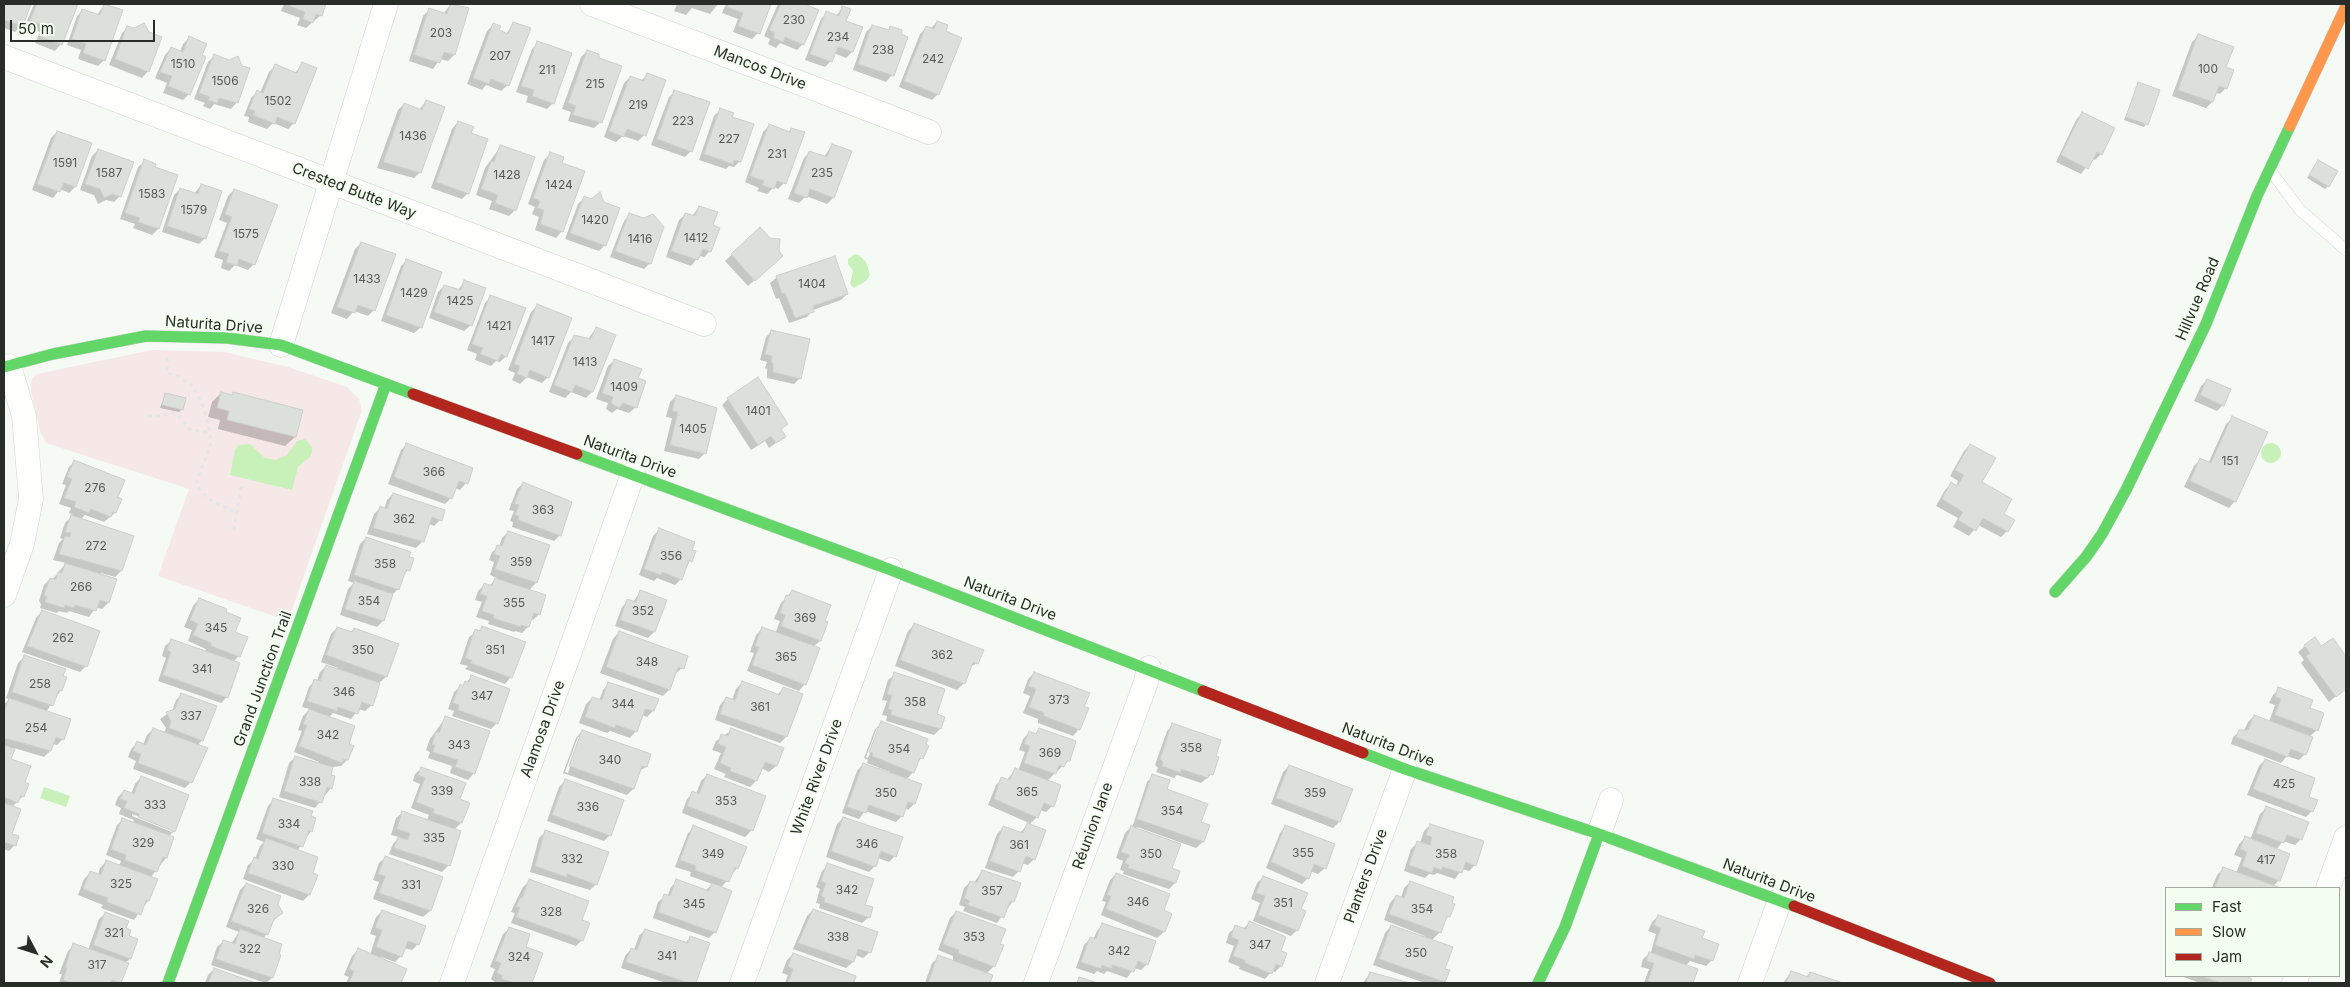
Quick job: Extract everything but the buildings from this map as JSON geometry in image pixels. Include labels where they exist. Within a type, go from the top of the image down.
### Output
[{"type":"street","points":[[281,345],[386,4]]},
{"type":"street","name":"Mancos Drive","points":[[592,4],[929,132]]},
{"type":"street","name":"Hillvue Road","points":[[2055,592],[2086,557],[2102,534],[2127,488],[2206,324],[2269,168],[2346,6]]},
{"type":"street","name":"Crested Butte Way","points":[[4,57],[704,324]]},
{"type":"street","name":"Naturita Drive","points":[[6,366],[53,354],[146,336],[227,338],[281,345],[891,570],[1149,668],[1405,769],[1599,834],[1780,900],[1990,983]]},
{"type":"street","points":[[4,595],[22,544],[31,499],[24,416],[6,366]]},
{"type":"street","name":"Grand Junction Trail","points":[[168,983],[386,384]]},
{"type":"street","name":"Alamosa Drive","points":[[452,983],[633,474]]},
{"type":"street","name":"White River Drive","points":[[742,983],[891,570]]},
{"type":"street","name":"Réunion lane","points":[[1036,983],[1146,682],[1149,668]]},
{"type":"street","name":"Planters Drive","points":[[1327,983],[1405,769]]},
{"type":"street","points":[[1538,983],[1565,927],[1611,800]]},
{"type":"street","points":[[2328,887],[2346,838]]},
{"type":"street","points":[[1750,983],[1780,900]]},
{"type":"lane","points":[[2269,168],[2300,210],[2346,250]]},
{"type":"path","points":[[167,357],[167,373],[179,377],[193,386],[198,394],[210,433],[210,448],[196,481],[201,492],[212,501],[237,513]]},
{"type":"path","points":[[148,416],[161,416],[171,412],[177,414],[189,429],[210,433]]},
{"type":"path","points":[[234,530],[241,487]]},
{"type":"shaded area","points":[[855,254],[859,255],[866,262],[870,275],[866,281],[854,288],[850,284],[853,271],[848,264],[848,259]]},
{"type":"shaded area","points":[[152,350],[224,352],[288,367],[347,387],[359,399],[362,410],[288,621],[158,576],[189,489],[46,443],[40,431],[31,391],[31,380],[37,374]]},
{"type":"shaded area","points":[[305,439],[312,447],[311,456],[298,467],[292,490],[230,475],[235,450],[239,445],[250,444],[265,458],[276,460],[287,455],[297,441]]},
{"type":"shaded area","points":[[2267,443],[2275,443],[2281,449],[2281,457],[2275,463],[2267,463],[2261,457],[2261,449]]},
{"type":"shaded area","points":[[44,787],[70,796],[66,807],[40,798]]},
{"type":"traffic: fast","points":[[2055,592],[2086,557],[2102,534],[2127,488],[2206,324],[2257,196],[2290,126]]},
{"type":"traffic: fast","points":[[4,367],[53,354],[146,336],[227,338],[281,345],[413,394]]},
{"type":"traffic: fast","points":[[168,983],[386,384]]},
{"type":"traffic: fast","points":[[577,454],[891,570],[1203,691]]},
{"type":"traffic: fast","points":[[1363,753],[1599,834],[1794,906]]},
{"type":"traffic: fast","points":[[1538,983],[1565,927],[1599,834]]},
{"type":"traffic: slow","points":[[2290,126],[2346,6]]},
{"type":"traffic: jam","points":[[413,394],[577,454]]},
{"type":"traffic: jam","points":[[1203,691],[1363,753]]},
{"type":"traffic: jam","points":[[1794,906],[1990,983]]}]
